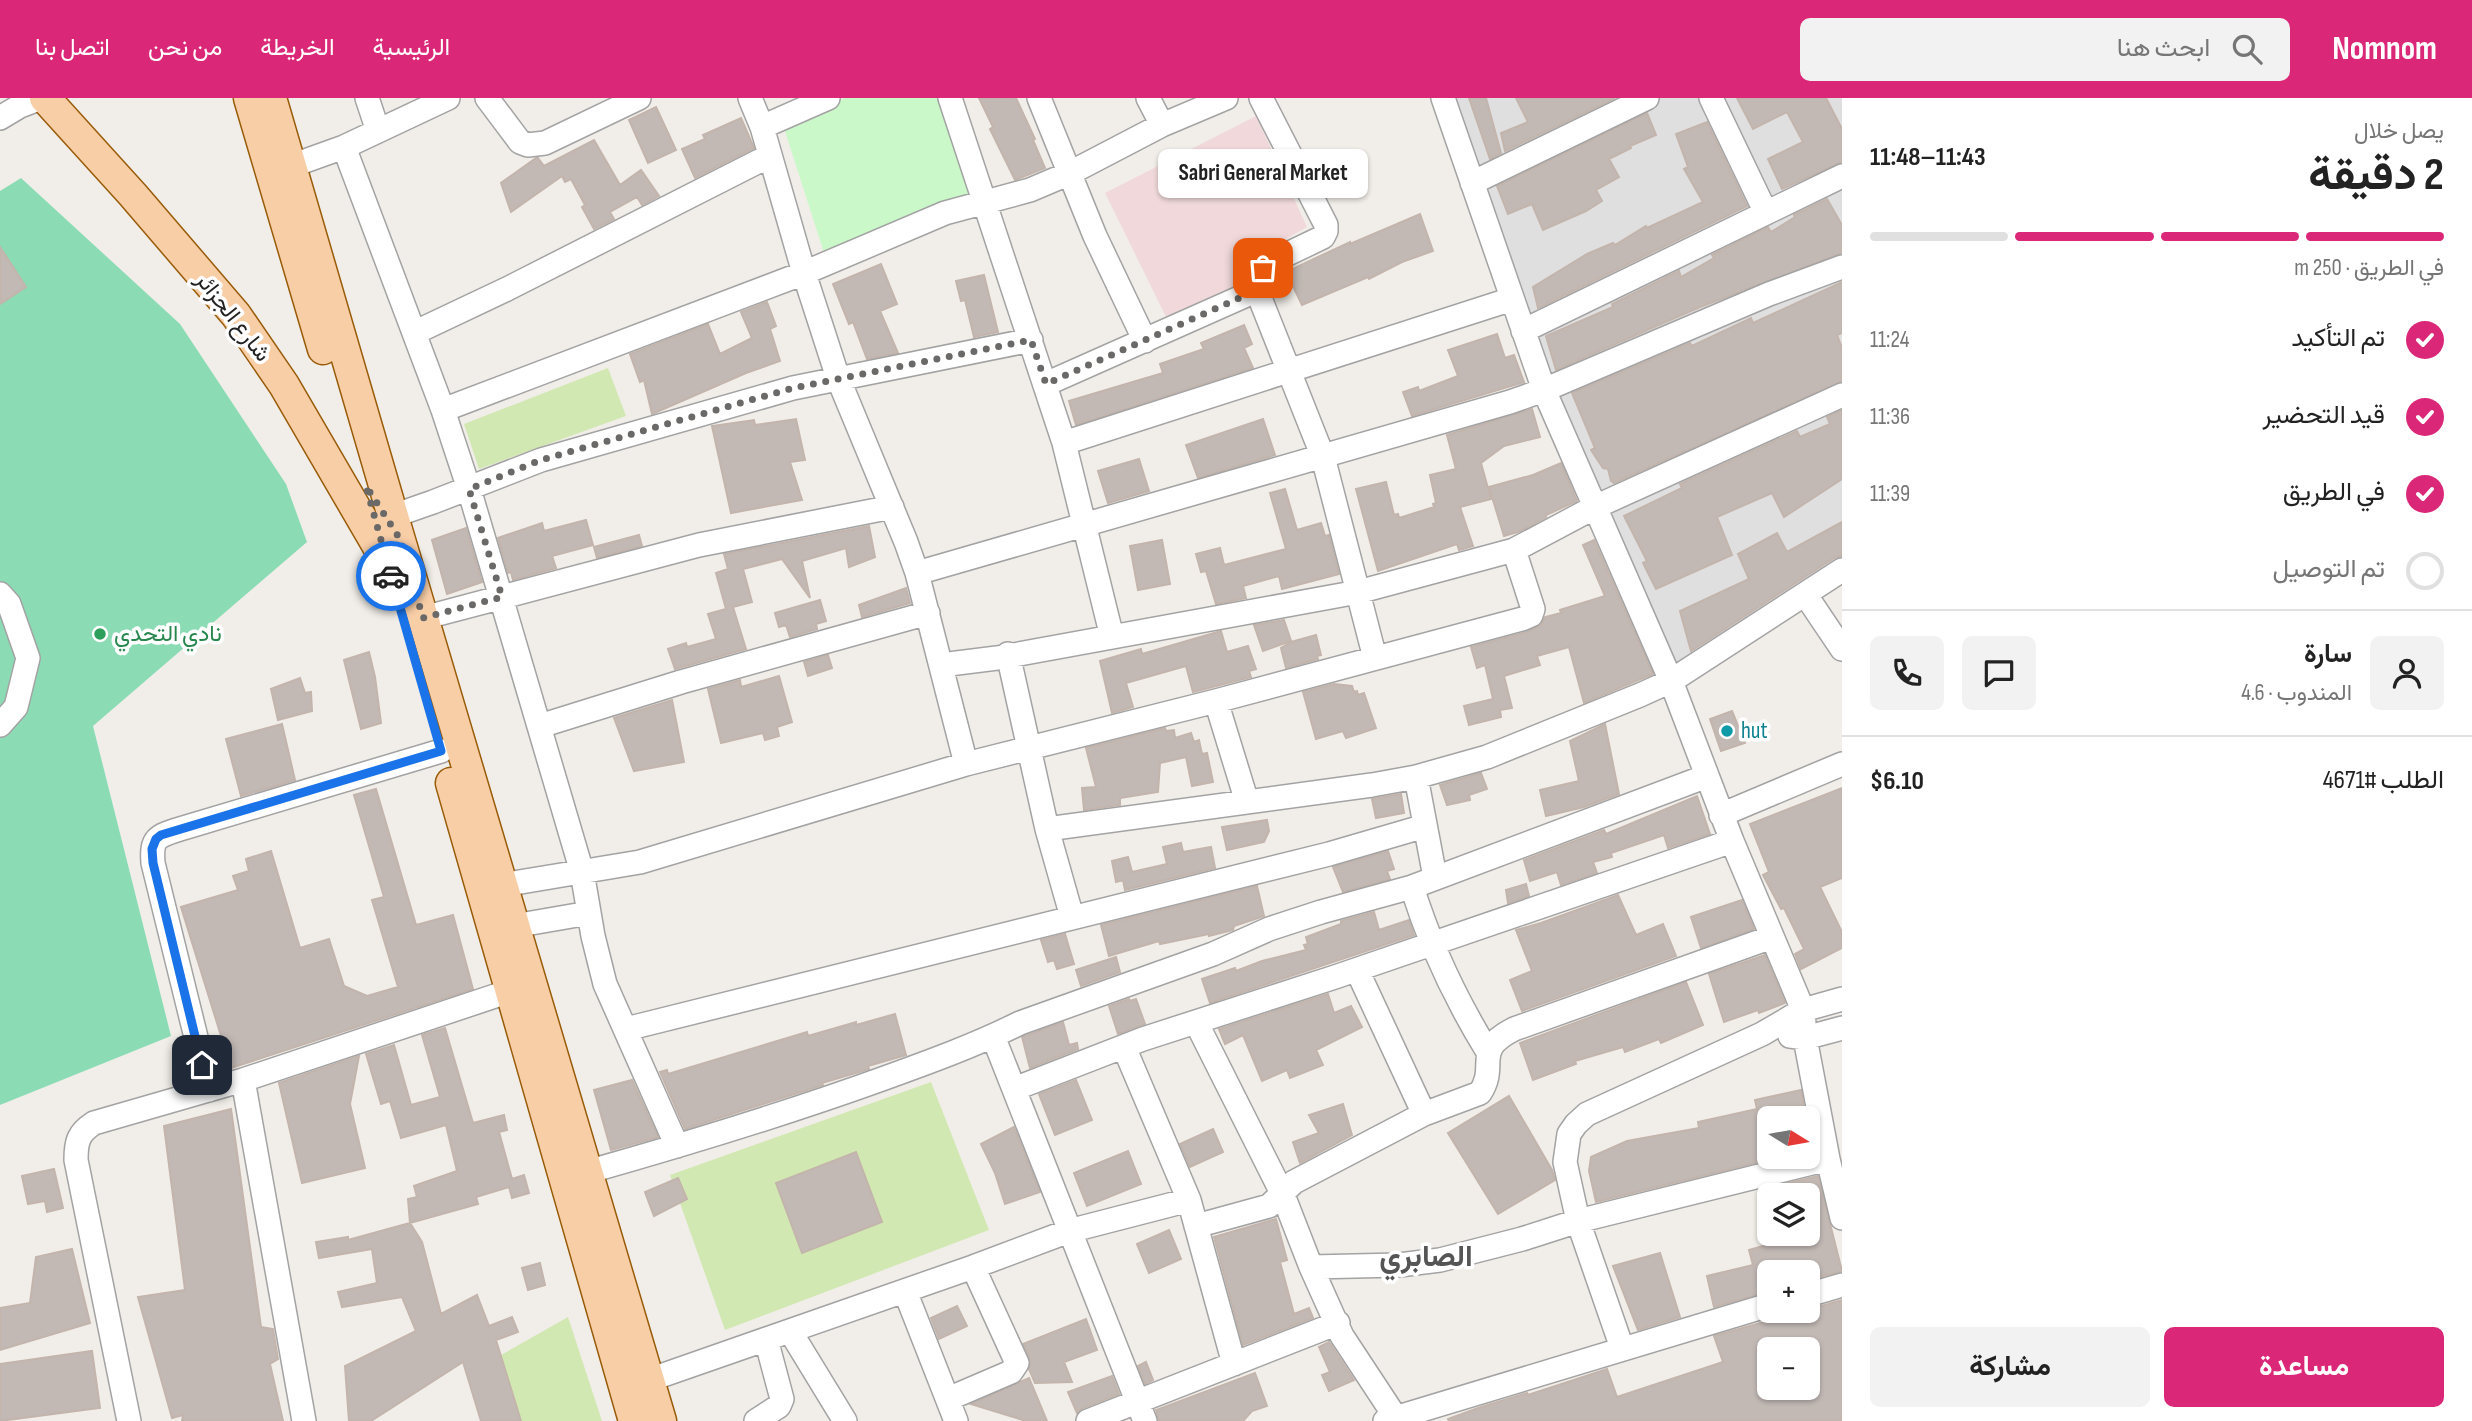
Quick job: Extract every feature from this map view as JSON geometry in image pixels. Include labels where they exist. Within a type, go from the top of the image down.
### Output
[{"type":"main road","name":"شارع الجزائر","points":[[68,98],[216,270],[267,335],[366,486]]},
{"type":"main road","points":[[249,98],[287,234],[366,486],[393,539],[423,618],[661,1421]]},
{"type":"main road","points":[[271,98],[393,539],[441,751],[634,1421]]},
{"type":"main road","name":"شارع الجزائر","points":[[33,100],[132,195],[236,315],[393,539]]},
{"type":"street","points":[[367,98],[378,131]]},
{"type":"street","points":[[291,166],[344,147],[448,98]]},
{"type":"street","points":[[488,98],[520,142],[536,145],[639,98]]},
{"type":"street","points":[[750,98],[762,127],[838,378],[917,573],[967,764]]},
{"type":"street","points":[[762,127],[828,98]]},
{"type":"street","points":[[950,98],[1064,443],[1112,637]]},
{"type":"street","points":[[1039,98],[1095,236],[1145,341]]},
{"type":"street","points":[[1148,98],[1162,125]]},
{"type":"street","points":[[443,410],[804,272],[945,214],[1030,190],[1070,173],[1162,125],[1226,98]]},
{"type":"street","points":[[1046,384],[1244,296],[1256,288],[1263,268],[1269,263],[1323,237],[1326,225],[1261,98]]},
{"type":"street","points":[[1443,98],[1545,390],[1671,681],[1721,815],[1803,1010],[1805,1038],[1842,1218]]},
{"type":"street","points":[[1472,183],[1647,98]]},
{"type":"street","points":[[1711,98],[1766,213]]},
{"type":"street","points":[[0,118],[33,100]]},
{"type":"street","points":[[344,147],[443,410],[469,489],[582,872],[605,984],[677,1146]]},
{"type":"street","points":[[414,333],[507,289],[769,156]]},
{"type":"street","points":[[1523,331],[1842,176]]},
{"type":"street","points":[[917,573],[1323,457],[1545,390],[1769,294],[1842,267]]},
{"type":"street","points":[[1256,288],[1323,457],[1375,658]]},
{"type":"street","points":[[1064,443],[1512,299]]},
{"type":"street","points":[[393,539],[469,489],[541,460],[793,388],[1031,340]]},
{"type":"street","points":[[941,665],[1358,592],[1514,550],[1595,507],[1842,395]]},
{"type":"street","points":[[423,618],[699,545],[892,507]]},
{"type":"street","points":[[502,885],[640,862],[967,764],[1216,701],[1531,615],[1533,609],[1514,550]]},
{"type":"street","points":[[1047,829],[1416,777],[1487,757],[1671,681],[1842,570]]},
{"type":"street","points":[[0,594],[9,604],[28,658],[16,707],[0,725]]},
{"type":"street","points":[[1805,594],[1842,649]]},
{"type":"street","points":[[540,726],[681,682],[928,613]]},
{"type":"street","points":[[1008,654],[1047,829],[1072,917]]},
{"type":"street","points":[[1216,701],[1247,802]]},
{"type":"street","points":[[209,1090],[153,863],[152,849],[156,839],[180,829],[441,751]]},
{"type":"street","points":[[1721,815],[1842,764]]},
{"type":"street","points":[[587,1172],[858,1088],[993,1036],[1032,1018],[1213,954],[1269,929],[1412,887],[1707,776]]},
{"type":"street","points":[[1416,777],[1435,877]]},
{"type":"street","points":[[626,1029],[1329,854],[1425,826]]},
{"type":"street","points":[[1014,1089],[1196,1022],[1357,970],[1732,841]]},
{"type":"street","points":[[1412,887],[1432,944],[1488,1052]]},
{"type":"street","points":[[514,926],[589,913]]},
{"type":"street","points":[[1196,1226],[1269,1206],[1294,1182],[1424,1114],[1480,1093],[1485,1081],[1491,1045],[1514,1029],[1772,937]]},
{"type":"street","points":[[1357,970],[1424,1114]]},
{"type":"street","points":[[129,1421],[76,1160],[76,1144],[84,1129],[94,1123],[243,1080],[510,991]]},
{"type":"street","points":[[1622,1348],[1577,1221],[1565,1162],[1569,1134],[1587,1115],[1762,1034],[1803,1010],[1842,999]]},
{"type":"street","points":[[1196,1022],[1283,1195],[1342,1336],[1391,1419],[1757,1309]]},
{"type":"street","points":[[1762,1034],[1805,1038],[1842,1028]]},
{"type":"street","points":[[993,1036],[1140,1411]]},
{"type":"street","points":[[1124,1047],[1189,1200],[1234,1364]]},
{"type":"street","points":[[243,1080],[304,1421]]},
{"type":"street","points":[[1311,1267],[1399,1265],[1440,1260],[1522,1239],[1577,1221],[1828,1159]]},
{"type":"street","points":[[649,1380],[1069,1231],[1189,1200]]},
{"type":"street","points":[[948,1399],[1011,1372],[1017,1363],[973,1267]]},
{"type":"street","points":[[1820,1291],[1842,1285]]},
{"type":"street","points":[[905,1291],[956,1421]]},
{"type":"street","points":[[1088,1421],[1140,1411],[1234,1364],[1338,1323]]},
{"type":"street","points":[[790,1331],[845,1421]]},
{"type":"street","points":[[756,1421],[779,1406],[782,1399],[766,1339]]},
{"type":"shaded area","points":[[1444,98],[1842,98],[1842,569],[1671,680],[1545,390]]},
{"type":"shaded area","points":[[1256,116],[1307,227],[1239,265],[1244,285],[1170,325],[1105,193]]},
{"type":"green space","points":[[845,98],[939,98],[969,194],[825,256],[783,125]]},
{"type":"green space","name":"نادي التحدي","points":[[21,178],[180,324],[286,484],[307,542],[93,726],[171,1036],[0,1105],[0,191]]},
{"type":"green space","points":[[608,368],[626,416],[479,469],[464,424]]},
{"type":"green space","points":[[931,1082],[989,1230],[725,1330],[670,1175]]},
{"type":"green space","points":[[568,1317],[602,1421],[510,1421],[492,1357],[501,1355]]},
{"type":"building","points":[[979,98],[1016,98],[1045,168],[1015,180],[990,129],[993,127]]},
{"type":"building","points":[[1469,98],[1486,98],[1501,153],[1490,159]]},
{"type":"building","points":[[1516,98],[1615,98],[1505,151],[1501,133],[1528,122]]},
{"type":"building","points":[[1737,98],[1826,98],[1842,129],[1842,162],[1782,189],[1768,159],[1803,142],[1787,112],[1753,129]]},
{"type":"building","points":[[656,107],[676,150],[648,163],[629,120]]},
{"type":"building","points":[[1647,113],[1656,135],[1609,159],[1619,177],[1596,190],[1602,201],[1543,230],[1532,204],[1508,214],[1497,186]]},
{"type":"building","points":[[741,118],[754,148],[695,178],[682,149],[705,139],[703,135]]},
{"type":"building","points":[[1707,122],[1747,206],[1538,308],[1533,287],[1587,254],[1613,243],[1615,245],[1646,226],[1647,228],[1703,202],[1684,169],[1688,167],[1676,134]]},
{"type":"building","points":[[594,140],[620,185],[641,170],[659,196],[642,205],[637,197],[610,212],[614,219],[594,229],[571,179],[565,182],[562,176],[511,212],[501,183],[536,158],[544,166]]},
{"type":"building","points":[[1827,199],[1842,225],[1842,253],[1700,307],[1556,370],[1546,336],[1613,307],[1612,304],[1679,271],[1681,277],[1714,258],[1712,255],[1768,227],[1771,232],[1795,217],[1794,215]]},
{"type":"building","points":[[1420,214],[1433,251],[1302,305],[1286,272],[1350,242]]},
{"type":"building","points":[[0,247],[26,287],[0,304]]},
{"type":"building","points":[[881,264],[897,304],[880,311],[898,353],[867,359],[853,322],[849,324],[833,284]]},
{"type":"building","points":[[984,275],[998,332],[974,337],[965,300],[961,301],[956,281]]},
{"type":"building","points":[[1842,282],[1842,333],[1837,335],[1842,348],[1842,381],[1614,483],[1611,481],[1608,469],[1603,468],[1591,450],[1595,448],[1572,393],[1690,343],[1692,346],[1751,318],[1753,323]]},
{"type":"building","points":[[767,302],[776,326],[770,329],[780,361],[652,414],[644,380],[640,382],[630,354],[708,324],[720,354],[752,338],[741,312]]},
{"type":"building","points":[[1244,325],[1252,344],[1244,348],[1253,368],[1076,425],[1069,401],[1163,373],[1160,364],[1204,349],[1201,343]]},
{"type":"building","points":[[1497,334],[1505,358],[1514,355],[1524,382],[1412,416],[1403,392],[1418,387],[1419,391],[1458,376],[1448,350]]},
{"type":"building","points":[[1532,409],[1540,437],[1504,446],[1481,463],[1491,499],[1460,507],[1473,546],[1459,550],[1457,544],[1378,571],[1356,489],[1386,482],[1394,515],[1398,514],[1399,518],[1434,507],[1433,504],[1436,503],[1430,475],[1456,469],[1447,435]]},
{"type":"building","points":[[1842,410],[1842,479],[1784,517],[1772,493],[1717,517],[1732,555],[1656,589],[1643,563],[1647,561],[1624,516],[1682,488],[1680,484],[1797,431],[1800,437],[1830,424],[1827,417]]},
{"type":"building","points":[[796,419],[805,460],[790,462],[802,500],[731,513],[712,426],[754,420],[755,425]]},
{"type":"building","points":[[1263,419],[1275,455],[1198,478],[1186,445]]},
{"type":"building","points":[[1139,459],[1149,491],[1108,503],[1098,471]]},
{"type":"building","points":[[1561,463],[1577,501],[1546,515],[1521,531],[1504,536],[1489,487],[1533,475]]},
{"type":"building","points":[[1285,489],[1297,530],[1321,523],[1325,536],[1329,535],[1339,574],[1282,589],[1279,576],[1243,586],[1246,598],[1216,604],[1206,571],[1201,572],[1196,554],[1220,548],[1224,565],[1286,549],[1270,493]]},
{"type":"building","points":[[586,520],[593,545],[552,556],[556,568],[513,580],[511,572],[508,573],[498,538],[542,523],[544,531]]},
{"type":"building","points":[[1842,522],[1842,556],[1834,558],[1691,651],[1680,611],[1749,579],[1738,554],[1777,533],[1787,552]]},
{"type":"building","points":[[869,526],[875,557],[849,567],[846,548],[802,561],[810,598],[782,559],[743,569],[752,602],[733,607],[746,649],[675,669],[668,649],[686,643],[687,647],[716,639],[708,614],[726,609],[716,573],[728,569],[724,554]]},
{"type":"building","points":[[466,528],[482,582],[447,594],[432,540]]},
{"type":"building","points":[[639,535],[642,546],[597,558],[594,547]]},
{"type":"building","points":[[1162,540],[1170,584],[1138,590],[1130,546]]},
{"type":"building","points":[[1594,540],[1653,674],[1584,703],[1569,647],[1537,656],[1540,665],[1504,676],[1512,708],[1500,710],[1501,717],[1469,725],[1464,706],[1493,699],[1485,665],[1477,668],[1471,647],[1527,632],[1541,625],[1545,617],[1561,613],[1560,610],[1605,596],[1583,545]]},
{"type":"building","points":[[906,588],[910,603],[862,617],[859,605]]},
{"type":"building","points":[[820,600],[826,621],[816,624],[817,629],[790,637],[786,625],[779,627],[775,613]]},
{"type":"building","points":[[1284,620],[1291,641],[1263,651],[1254,625]]},
{"type":"building","points":[[1221,631],[1227,652],[1248,646],[1256,669],[1249,671],[1251,677],[1193,692],[1186,666],[1126,683],[1133,707],[1112,713],[1100,661],[1141,649],[1142,654]]},
{"type":"building","points":[[1316,635],[1321,655],[1317,656],[1318,659],[1286,668],[1281,648],[1291,642]]},
{"type":"building","points":[[369,652],[381,723],[361,729],[344,660]]},
{"type":"building","points":[[828,655],[832,668],[808,676],[804,662]]},
{"type":"building","points":[[779,676],[792,722],[777,727],[779,736],[765,740],[763,733],[721,743],[708,689],[740,680],[741,687]]},
{"type":"building","points":[[300,678],[305,693],[311,692],[312,711],[278,720],[271,689]]},
{"type":"building","points":[[1334,684],[1352,686],[1358,695],[1364,693],[1376,728],[1346,738],[1343,731],[1316,739],[1303,692]]},
{"type":"building","points":[[672,700],[684,762],[634,771],[614,718]]},
{"type":"building","name":"hut","points":[[1732,711],[1745,743],[1721,751],[1710,719]]},
{"type":"building","points":[[282,724],[295,780],[241,796],[226,739]]},
{"type":"building","points":[[1605,724],[1619,794],[1584,807],[1546,816],[1540,790],[1579,781],[1570,741]]},
{"type":"building","points":[[1165,728],[1166,731],[1174,730],[1175,738],[1191,733],[1194,742],[1199,740],[1202,754],[1207,753],[1213,782],[1192,786],[1186,757],[1160,763],[1158,792],[1120,798],[1120,805],[1084,810],[1082,788],[1096,787],[1086,748]]},
{"type":"building","points":[[1481,773],[1487,789],[1469,795],[1470,800],[1447,805],[1440,785]]},
{"type":"building","points":[[1842,788],[1842,878],[1820,887],[1842,932],[1842,948],[1801,969],[1795,954],[1804,949],[1784,908],[1781,909],[1763,875],[1769,872],[1750,824]]},
{"type":"building","points":[[376,789],[416,925],[453,915],[473,989],[231,1068],[181,907],[238,890],[233,876],[249,871],[246,859],[271,851],[300,948],[329,939],[344,986],[367,996],[398,987],[372,900],[384,897],[354,795]]},
{"type":"building","points":[[1401,794],[1404,813],[1376,818],[1372,799]]},
{"type":"building","points":[[1697,796],[1710,834],[1668,848],[1664,835],[1611,853],[1612,857],[1593,862],[1597,873],[1561,885],[1557,872],[1530,881],[1524,860],[1604,830],[1606,834]]},
{"type":"building","points":[[1267,820],[1269,831],[1264,842],[1227,850],[1222,827]]},
{"type":"building","points":[[1181,843],[1183,852],[1211,847],[1215,868],[1125,890],[1123,880],[1116,882],[1112,861],[1128,857],[1132,872],[1167,864],[1163,847]]},
{"type":"building","points":[[1388,851],[1394,869],[1387,871],[1390,879],[1343,892],[1333,867]]},
{"type":"building","points":[[1526,884],[1529,896],[1508,903],[1506,890]]},
{"type":"building","points":[[1257,886],[1264,916],[1234,926],[1233,930],[1160,944],[1159,941],[1109,956],[1101,925]]},
{"type":"building","points":[[1618,895],[1636,935],[1663,924],[1676,956],[1522,1011],[1510,980],[1532,971],[1516,930]]},
{"type":"building","points":[[1742,900],[1754,929],[1701,948],[1691,917]]},
{"type":"building","points":[[1374,912],[1379,930],[1409,920],[1414,935],[1210,1003],[1202,979],[1306,950],[1306,937],[1341,924],[1341,921]]},
{"type":"building","points":[[1065,934],[1074,964],[1057,969],[1054,960],[1048,962],[1041,940]]},
{"type":"building","points":[[1765,955],[1785,1003],[1724,1022],[1709,974]]},
{"type":"building","points":[[1116,957],[1120,972],[1081,986],[1076,970]]},
{"type":"building","points":[[1686,982],[1703,1025],[1661,1043],[1659,1039],[1625,1052],[1623,1047],[1575,1061],[1576,1064],[1533,1080],[1520,1043]]},
{"type":"building","points":[[1328,994],[1334,1013],[1351,1006],[1362,1027],[1316,1050],[1323,1065],[1290,1078],[1287,1070],[1262,1081],[1243,1035],[1225,1044],[1219,1029]]},
{"type":"building","points":[[1136,999],[1145,1024],[1118,1034],[1109,1006]]},
{"type":"building","points":[[895,1014],[906,1055],[685,1129],[660,1072],[667,1070],[668,1074],[807,1032],[808,1036]]},
{"type":"building","points":[[1063,1022],[1069,1045],[1077,1043],[1078,1049],[1030,1068],[1022,1037]]},
{"type":"building","points":[[445,1028],[473,1123],[504,1115],[507,1130],[499,1132],[512,1179],[524,1175],[529,1193],[512,1198],[509,1187],[476,1197],[478,1204],[410,1223],[408,1199],[417,1197],[414,1186],[457,1171],[446,1125],[401,1138],[390,1101],[381,1104],[366,1054],[394,1045],[411,1105],[440,1097],[422,1035]]},
{"type":"building","points":[[359,1056],[350,1104],[365,1168],[302,1183],[279,1083]]},
{"type":"building","points":[[632,1080],[658,1137],[611,1150],[594,1090]]},
{"type":"building","points":[[1076,1080],[1092,1120],[1055,1135],[1039,1094]]},
{"type":"building","points":[[1801,1090],[1804,1106],[1757,1106],[1757,1109],[1755,1100]]},
{"type":"building","points":[[1509,1096],[1552,1170],[1555,1180],[1498,1214],[1448,1133]]},
{"type":"building","points":[[1343,1104],[1352,1135],[1300,1163],[1293,1142],[1319,1133],[1309,1115]]},
{"type":"building","points":[[231,1109],[261,1327],[273,1329],[278,1359],[270,1364],[283,1421],[182,1421],[183,1415],[172,1418],[138,1297],[185,1290],[164,1126]]},
{"type":"building","points":[[1757,1109],[1757,1162],[1596,1202],[1589,1171],[1591,1157],[1627,1141],[1699,1128],[1698,1122]]},
{"type":"building","points":[[1014,1127],[1040,1192],[1005,1204],[995,1173],[981,1144]]},
{"type":"building","points":[[1213,1129],[1223,1152],[1190,1167],[1180,1144]]},
{"type":"building","points":[[1128,1151],[1141,1184],[1087,1206],[1074,1173]]},
{"type":"building","points":[[856,1152],[882,1222],[802,1253],[776,1183]]},
{"type":"building","points":[[54,1169],[63,1208],[47,1212],[45,1201],[28,1204],[22,1176]]},
{"type":"building","points":[[1818,1176],[1820,1183],[1790,1183]]},
{"type":"building","points":[[678,1178],[687,1199],[654,1216],[645,1192]]},
{"type":"building","points":[[1820,1184],[1842,1271],[1820,1277],[1820,1260],[1757,1260],[1757,1294],[1714,1307],[1707,1276],[1753,1265],[1749,1250],[1763,1246],[1820,1246]]},
{"type":"building","points":[[1276,1219],[1287,1260],[1280,1262],[1294,1314],[1309,1308],[1313,1318],[1243,1345],[1214,1237]]},
{"type":"building","points":[[410,1223],[422,1242],[441,1314],[477,1295],[489,1326],[512,1317],[518,1332],[496,1340],[521,1421],[481,1421],[463,1362],[371,1421],[349,1421],[345,1366],[416,1331],[402,1297],[342,1307],[338,1292],[377,1283],[372,1249],[319,1258],[316,1242],[348,1237],[348,1240]]},
{"type":"building","points":[[1169,1230],[1181,1259],[1149,1273],[1137,1244]]},
{"type":"building","points":[[72,1249],[90,1323],[0,1350],[0,1308],[30,1303],[36,1257]]},
{"type":"building","points":[[1660,1253],[1680,1317],[1638,1330],[1613,1266]]},
{"type":"building","points":[[540,1263],[545,1285],[528,1290],[522,1268]]},
{"type":"building","points":[[1842,1300],[1842,1421],[1448,1419],[1607,1369],[1617,1397],[1723,1362],[1714,1336],[1760,1323],[1820,1323],[1820,1306]]},
{"type":"building","points":[[957,1306],[967,1326],[939,1339],[931,1318]]},
{"type":"building","points":[[1086,1319],[1097,1350],[1064,1362],[1072,1382],[1035,1383],[1029,1369],[1030,1358],[1023,1344]]},
{"type":"building","points":[[1329,1342],[1354,1380],[1329,1391],[1322,1375],[1330,1372],[1319,1347]]},
{"type":"building","points":[[92,1351],[100,1408],[0,1421],[0,1364]]},
{"type":"building","points":[[1146,1362],[1153,1380],[1145,1384],[1138,1366]]},
{"type":"building","points":[[1255,1373],[1267,1406],[1252,1411],[1243,1421],[1159,1421],[1156,1410]]},
{"type":"building","points":[[1112,1376],[1119,1394],[1077,1413],[1068,1392]]},
{"type":"building","points":[[1029,1378],[1047,1421],[1026,1421],[971,1404]]},
{"type":"way so far","points":[[391,576],[366,486],[400,539],[423,618],[502,597],[469,489],[503,473],[793,388],[1031,340],[1046,384],[1244,296],[1256,288],[1263,268]]},
{"type":"place","name":"Sabri General Market","points":[[1263,268]]},
{"type":"place","name":"نادي التحدي","points":[[100,634]]},
{"type":"place","name":"hut","points":[[1727,731]]},
{"type":"district","name":"الصابري","points":[[1426,1257]]},
{"type":"route","points":[[202,1065],[158,888],[152,849],[161,835],[441,751],[391,576]]}]
